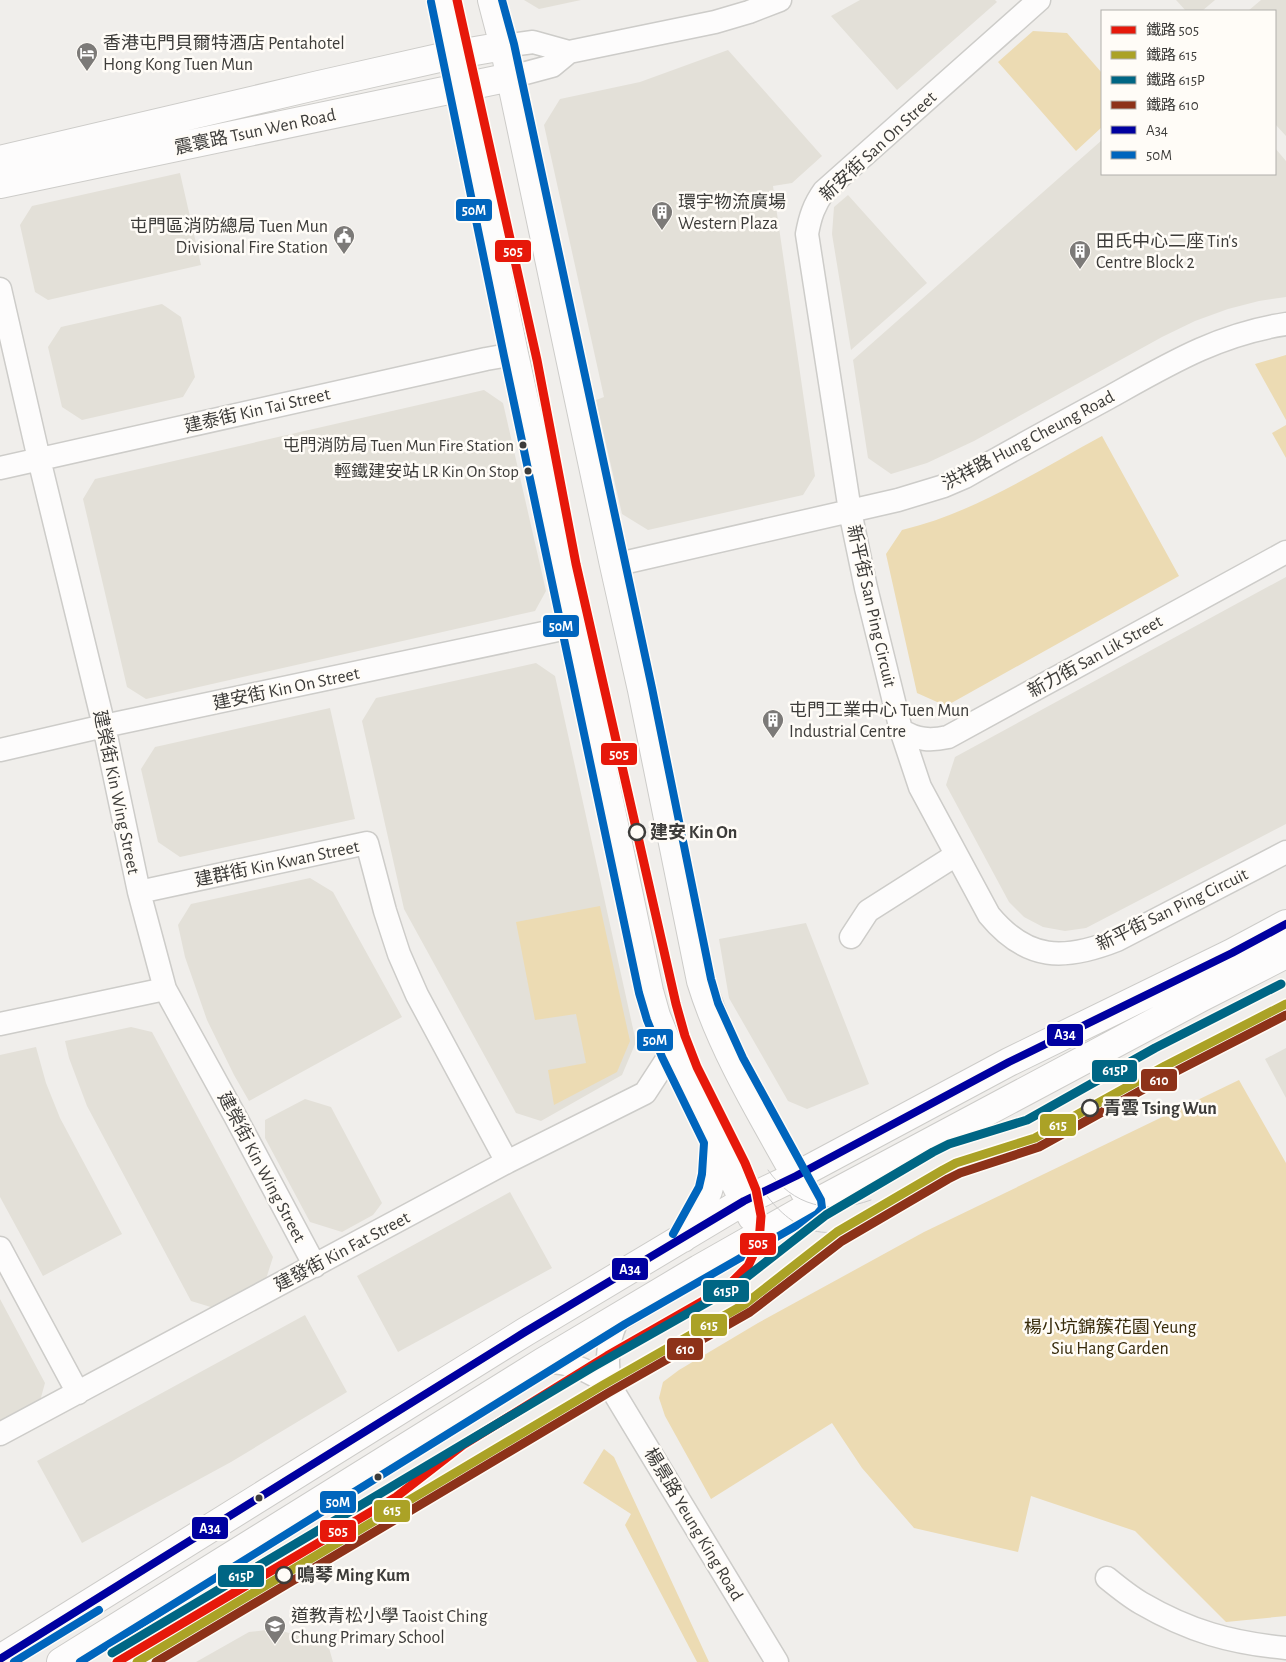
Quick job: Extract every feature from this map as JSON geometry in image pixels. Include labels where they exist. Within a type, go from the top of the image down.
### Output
[{"type":"main road","points":[[442,0],[514,354],[540,468],[649,991],[656,1016],[671,1054],[761,1234]]},
{"type":"main road","points":[[492,0],[504,46],[642,690],[701,981],[709,1007],[734,1062],[812,1205]]},
{"type":"main road","name":"震寰路 Tsun Wen Road","points":[[0,160],[452,55],[504,46]]},
{"type":"main road","name":"震寰路 Tsun Wen Road","points":[[0,184],[510,77]]},
{"type":"main road","points":[[0,1659],[525,1332],[744,1201],[796,1176],[1009,1062],[1232,953],[1286,924]]},
{"type":"main road","points":[[61,1662],[620,1315],[812,1205],[1286,954]]},
{"type":"main road","points":[[682,1239],[708,1191],[712,1176],[714,1141]]},
{"type":"street","points":[[504,46],[533,42],[569,52],[715,22],[780,0]]},
{"type":"street","name":"新安街 San On Street","points":[[850,511],[808,234],[810,218],[815,204],[824,191],[1039,0]]},
{"type":"street","points":[[510,77],[552,66],[569,52]]},
{"type":"street","name":"建榮街 Kin Wing Street","points":[[0,289],[104,726],[139,892],[165,989],[236,1116],[315,1266]]},
{"type":"street","name":"洪祥路 Hung Cheung Road","points":[[614,565],[898,500],[944,486],[965,477],[1195,351],[1236,335],[1265,327],[1286,324]]},
{"type":"street","name":"建泰街 Kin Tai Street","points":[[0,468],[218,418],[514,354]]},
{"type":"street","name":"新平街 San Ping Circuit","points":[[850,511],[866,588],[901,730],[920,787],[989,915],[1001,930],[1011,938],[1035,950],[1060,954],[1089,950],[1117,940],[1286,852]]},
{"type":"street","name":"新力街 San Lik Street","points":[[901,730],[910,736],[921,739],[934,740],[948,737],[1286,552]]},
{"type":"street","name":"建安街 Kin On Street","points":[[0,750],[104,726],[572,627]]},
{"type":"street","name":"建群街 Kin Kwan Street","points":[[139,892],[367,843],[385,912],[399,954],[417,995],[507,1162]]},
{"type":"street","points":[[851,937],[868,911],[956,856]]},
{"type":"street","points":[[0,1024],[165,989]]},
{"type":"street","name":"建發街 Kin Fat Street","points":[[0,1434],[507,1162],[645,1093],[671,1054]]},
{"type":"street","points":[[0,1248],[78,1393]]},
{"type":"street","name":"楊景路 Yeung King Road","points":[[610,1386],[607,1371],[609,1346],[611,1335],[620,1315]]},
{"type":"street","name":"楊景路 Yeung King Road","points":[[543,1362],[554,1361],[576,1365],[598,1376],[610,1386],[777,1662]]},
{"type":"street","points":[[1107,1578],[1140,1602],[1175,1621],[1212,1636],[1251,1644],[1286,1648]]},
{"type":"shaded area","points":[[524,0],[581,0],[539,9]]},
{"type":"shaded area","points":[[860,0],[995,0],[997,2],[897,90],[831,16]]},
{"type":"shaded area","points":[[1176,0],[1215,0],[1203,10],[1185,10]]},
{"type":"shaded area","points":[[1261,0],[1286,0],[1286,136],[1276,125],[1276,10],[1249,10]]},
{"type":"shaded area","name":"環宇物流廣場 Western Plaza","points":[[728,50],[822,156],[792,183],[773,186],[815,476],[803,495],[648,530],[622,514],[596,400],[604,397],[544,125],[560,99],[640,82]]},
{"type":"shaded area","points":[[1101,141],[1101,175],[1276,175],[1276,149],[1286,161],[1286,297],[1259,301],[1228,309],[1195,321],[1162,337],[974,441],[927,463],[891,474],[868,458],[853,360]]},
{"type":"shaded area","points":[[180,173],[201,265],[48,300],[35,292],[20,225],[32,206]]},
{"type":"shaded area","points":[[848,195],[927,283],[851,350],[832,234],[834,207]]},
{"type":"shaded area","points":[[162,304],[181,317],[195,377],[183,397],[82,420],[62,407],[48,347],[61,327]]},
{"type":"shaded area","points":[[484,390],[503,403],[546,591],[535,611],[146,699],[127,687],[83,499],[95,479]]},
{"type":"shaded area","points":[[1286,577],[1286,824],[1086,928],[1065,931],[1043,927],[1024,917],[1009,902],[946,785],[955,757]]},
{"type":"shaded area","points":[[536,663],[555,676],[636,1042],[622,1075],[541,1121],[516,1113],[404,909],[362,721],[376,698]]},
{"type":"shaded area","points":[[330,708],[355,819],[180,857],[158,842],[141,769],[155,747]]},
{"type":"shaded area","points":[[310,878],[333,892],[402,1017],[249,1101],[207,1020],[185,957],[178,925],[191,904]]},
{"type":"shaded area","points":[[806,923],[869,1084],[807,1109],[788,1101],[729,998],[719,939]]},
{"type":"shaded area","points":[[131,1027],[152,1032],[273,1257],[266,1279],[214,1308],[191,1301],[87,1106],[69,1058],[65,1041]]},
{"type":"shaded area","points":[[36,1047],[46,1083],[60,1118],[122,1234],[43,1276],[0,1197],[0,1055]]},
{"type":"shaded area","points":[[1286,1048],[1286,1098],[1265,1059]]},
{"type":"shaded area","points":[[305,1099],[331,1107],[382,1203],[373,1215],[342,1232],[310,1222],[265,1138],[265,1120]]},
{"type":"shaded area","points":[[510,1192],[552,1268],[398,1352],[357,1276]]},
{"type":"shaded area","points":[[0,1299],[45,1383],[40,1401],[0,1422]]},
{"type":"shaded area","points":[[305,1315],[347,1392],[231,1462],[82,1543],[37,1461]]},
{"type":"shaded area","name":"道教青松小學 Taoist Ching Chung Primary School","points":[[275,1629],[324,1643],[329,1648],[333,1662],[196,1662],[249,1632]]},
{"type":"green space","points":[[1033,31],[1067,33],[1101,72],[1101,128],[1076,151],[998,62]]},
{"type":"green space","points":[[1286,355],[1286,420],[1255,364]]},
{"type":"green space","points":[[1286,425],[1286,458],[1272,433]]},
{"type":"green space","points":[[1102,436],[1179,576],[946,706],[917,693],[886,554],[902,530],[929,523],[980,502]]},
{"type":"green space","points":[[600,906],[630,1041],[617,1072],[554,1105],[548,1070],[586,1063],[576,1014],[535,1020],[516,922]]},
{"type":"green space","name":"楊小坑錦簇花園 Yeung Siu Hang Garden","points":[[1239,1080],[1286,1163],[1286,1616],[1226,1622],[1135,1531],[1031,1496],[1018,1552],[914,1528],[862,1468],[832,1423],[711,1499],[665,1416],[659,1398],[663,1382],[679,1370],[758,1323],[924,1232]]},
{"type":"green space","points":[[604,1449],[614,1457],[709,1662],[697,1662],[625,1525],[631,1514],[583,1483]]},
{"type":"tram line","points":[[749,1168],[768,1197],[779,1210],[792,1220],[806,1228],[822,1232],[838,1231],[856,1225],[948,1173],[1027,1144]]},
{"type":"tram line","points":[[768,1170],[789,1192],[814,1204],[827,1207],[841,1207],[871,1200]]},
{"type":"rail line","name":"505","points":[[117,1662],[396,1497],[463,1445],[607,1356],[726,1288],[748,1266],[759,1242],[761,1216],[756,1190],[745,1163],[697,1067],[685,1036],[676,1004],[576,564],[537,360],[457,0]]},
{"type":"rail line","name":"615P","points":[[112,1653],[593,1367],[734,1287],[826,1215],[933,1152],[949,1144],[1027,1120],[1155,1048],[1281,984]]},
{"type":"rail line","name":"615","points":[[137,1662],[603,1385],[745,1304],[837,1232],[943,1170],[956,1163],[1035,1138],[1165,1066],[1286,1004]]},
{"type":"rail line","name":"610","points":[[156,1662],[608,1393],[750,1312],[842,1241],[948,1179],[960,1173],[1039,1147],[1169,1075],[1286,1015]]},
{"type":"transit line","name":"50M","points":[[80,1662],[625,1324],[817,1214],[822,1208],[821,1200],[743,1058],[718,1003],[711,979],[652,688],[514,44],[502,0]]},
{"type":"transit line","name":"50M","points":[[431,2],[639,993],[647,1020],[662,1057],[704,1143],[702,1174],[699,1187],[673,1234]]},
{"type":"transit line","name":"A34","points":[[0,1659],[525,1332],[744,1201],[796,1176],[1009,1062],[1232,953],[1286,924]]},
{"type":"transit line","name":"50M","points":[[14,1662],[99,1610]]},
{"type":"place","name":"香港屯門貝爾特酒店 Pentahotel Hong Kong Tuen Mun","points":[[87,72]]},
{"type":"place","name":"環宇物流廣場 Western Plaza","points":[[662,231]]},
{"type":"place","name":"屯門區消防總局 Tuen Mun Divisional Fire Station","points":[[344,255]]},
{"type":"place","name":"田氏中心二座 Tin's Centre Block 2","points":[[1080,270]]},
{"type":"place","name":"屯門消防局 Tuen Mun Fire Station","points":[[523,445]]},
{"type":"place","name":"輕鐵建安站 LR Kin On Stop","points":[[528,471]]},
{"type":"place","name":"屯門工業中心 Tuen Mun Industrial Centre","points":[[773,739]]},
{"type":"place","name":"建安 Kin On","points":[[637,832]]},
{"type":"place","name":"青雲 Tsing Wun","points":[[1090,1108]]},
{"type":"place","name":"鳴琴 Ming Kum","points":[[284,1575]]},
{"type":"place","name":"道教青松小學 Taoist Ching Chung Primary School","points":[[275,1645]]}]
